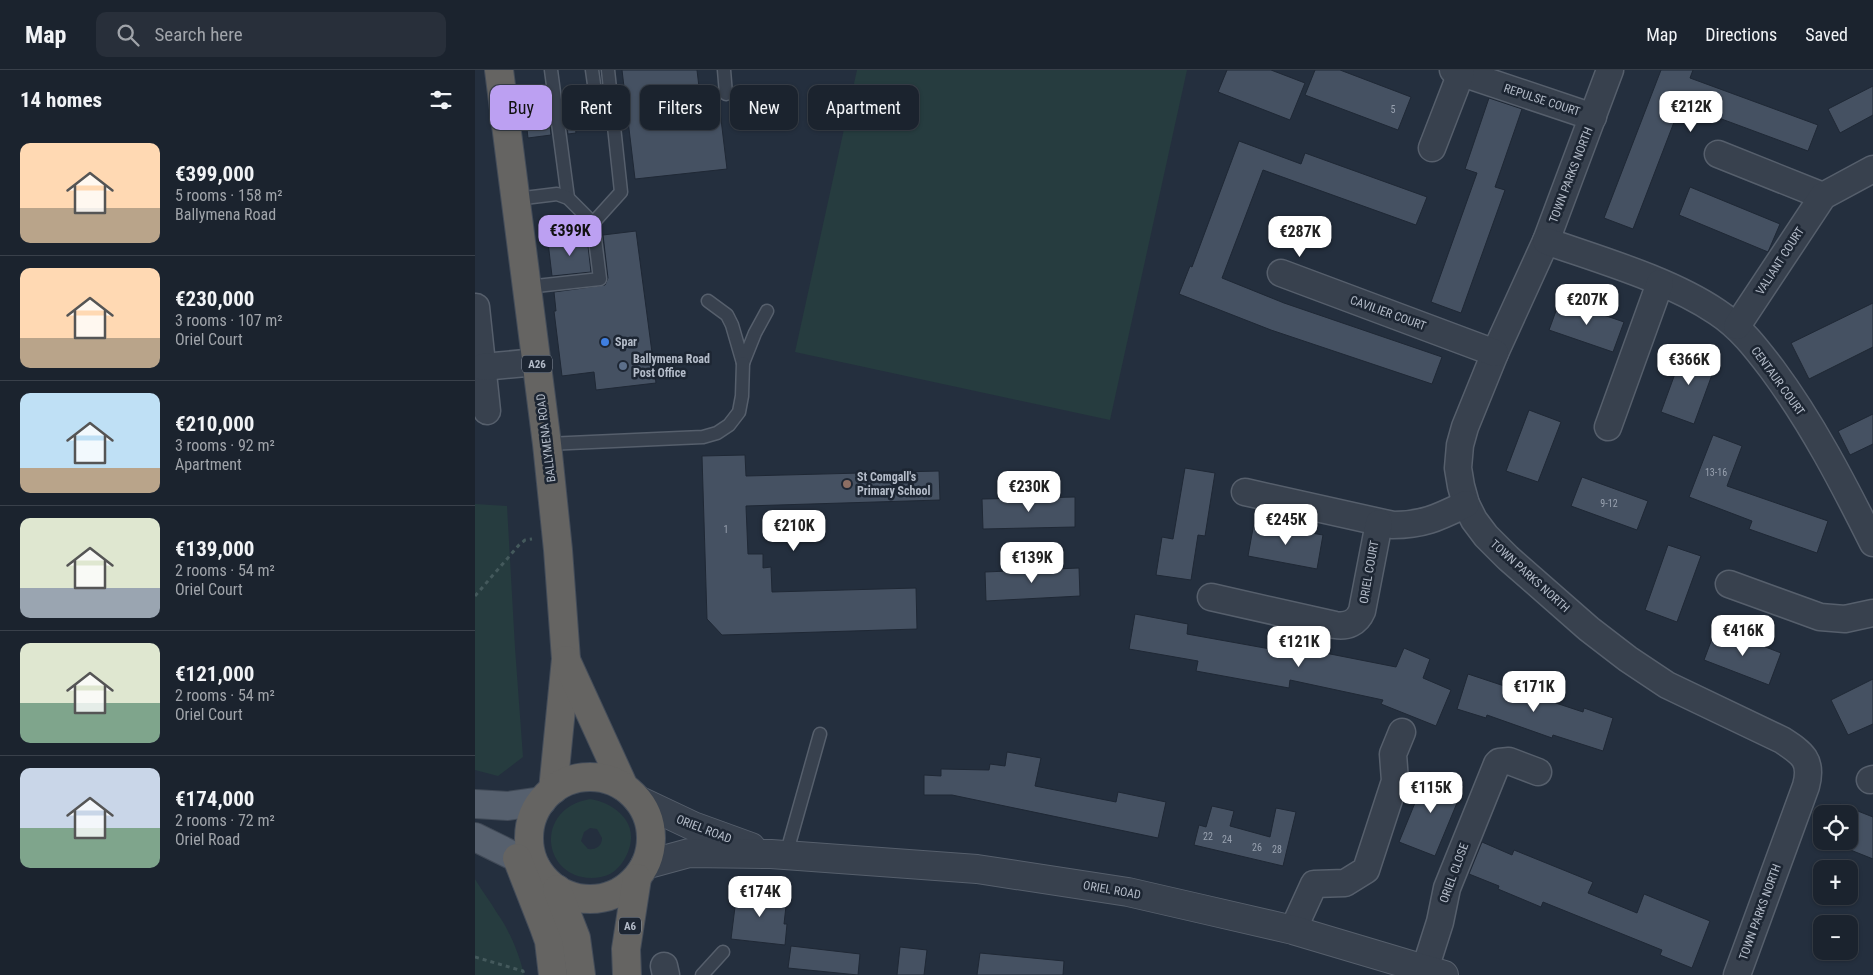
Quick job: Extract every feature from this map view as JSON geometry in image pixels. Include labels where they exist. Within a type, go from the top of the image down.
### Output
[{"type":"highway","name":"BALLYMENA ROAD","points":[[499,70],[547,444],[557,538],[566,659]]},
{"type":"highway","name":"A26","points":[[566,659],[631,793]]},
{"type":"highway","name":"A26","points":[[547,795],[566,659]]},
{"type":"highway","points":[[553,975],[549,942],[527,863],[530,852],[529,835],[533,817],[547,795],[566,782],[586,777],[607,780],[631,793]]},
{"type":"highway","name":"A6","points":[[627,975],[626,949],[641,871],[651,850],[651,834],[647,816],[631,793]]},
{"type":"highway","points":[[527,863],[557,889],[573,897],[590,899],[608,897],[624,889],[641,871]]},
{"type":"highway","points":[[557,889],[576,938],[581,975]]},
{"type":"main road","points":[[475,804],[508,806],[547,795]]},
{"type":"main road","points":[[475,837],[527,863]]},
{"type":"street","name":"TOWN PARKS NORTH","points":[[1610,70],[1546,240],[1495,353],[1465,426],[1458,468],[1466,504],[1474,520],[1486,536],[1508,558],[1589,629],[1667,685],[1782,740],[1795,749],[1808,763],[1809,777],[1806,786],[1737,975]]},
{"type":"street","name":"REPULSE COURT","points":[[1433,148],[1457,72],[1593,117]]},
{"type":"street","points":[[1718,154],[1823,196]]},
{"type":"street","name":"VALIANT COURT","points":[[1737,326],[1823,196],[1873,169]]},
{"type":"street","name":"CENTAUR COURT","points":[[1546,240],[1660,283],[1717,311],[1737,326],[1760,353],[1863,498],[1873,543]]},
{"type":"street","name":"CAVILIER COURT","points":[[1281,273],[1495,353]]},
{"type":"street","points":[[1607,427],[1660,283]]},
{"type":"street","points":[[476,307],[487,412]]},
{"type":"street","points":[[483,367],[537,362]]},
{"type":"street","name":"ORIEL COURT","points":[[1245,492],[1393,525],[1433,520],[1466,504]]},
{"type":"street","name":"ORIEL COURT","points":[[1211,597],[1335,625],[1350,624],[1359,619],[1363,611],[1379,523]]},
{"type":"street","points":[[1729,584],[1820,617],[1845,619],[1873,613]]},
{"type":"street","points":[[1293,930],[1314,884],[1345,883],[1365,870],[1395,781],[1393,754],[1402,732]]},
{"type":"street","name":"ORIEL CLOSE","points":[[1435,972],[1439,922],[1447,888],[1497,764],[1502,760],[1509,761],[1537,772]]},
{"type":"street","name":"ORIEL ROAD","points":[[631,793],[693,826],[779,854]]},
{"type":"street","name":"ORIEL ROAD","points":[[641,871],[689,853],[779,854],[977,869],[1128,892],[1293,930],[1435,972]]},
{"type":"lane","points":[[551,70],[568,198]]},
{"type":"lane","points":[[593,70],[595,85]]},
{"type":"lane","points":[[608,70],[609,85]]},
{"type":"lane","points":[[725,70],[726,94]]},
{"type":"lane","points":[[593,224],[621,192],[614,130]]},
{"type":"lane","points":[[516,199],[557,194],[568,198],[593,224],[600,279],[527,287]]},
{"type":"lane","points":[[547,444],[703,437],[717,433],[729,425],[739,412],[742,396],[743,364],[733,325],[727,315],[708,301]]},
{"type":"lane","points":[[743,364],[755,333],[767,311]]},
{"type":"lane","points":[[779,854],[820,734]]},
{"type":"lane","points":[[702,975],[723,952]]},
{"type":"path","points":[[475,596],[523,542],[529,539],[557,538]]},
{"type":"path","points":[[475,957],[523,971],[523,975]]},
{"type":"green space","points":[[857,70],[1187,70],[1110,420],[795,352],[844,130],[919,130],[919,85],[854,85]]},
{"type":"green space","points":[[475,504],[507,506],[523,757],[498,776],[475,770]]},
{"type":"green space","points":[[590,799],[600,801],[617,810],[628,824],[631,832],[631,842],[628,852],[621,865],[610,874],[601,877],[582,877],[567,871],[557,860],[552,846],[552,831],[558,817],[571,806]],"holes":[[[590,828],[597,829],[602,838],[601,843],[596,848],[588,849],[581,841],[584,832]]]},
{"type":"green space","points":[[475,879],[510,935],[524,975],[475,975]]},
{"type":"building","points":[[622,70],[697,70],[699,85],[640,85],[640,130],[720,130],[720,111],[727,169],[635,179],[629,130],[630,85],[624,85]]},
{"type":"building","points":[[1227,70],[1271,70],[1305,83],[1290,120],[1218,92]]},
{"type":"building","points":[[1315,70],[1340,70],[1411,97],[1398,130],[1305,95]]},
{"type":"building","points":[[1661,70],[1693,70],[1690,78],[1818,125],[1808,151],[1681,104],[1633,229],[1604,218]]},
{"type":"building","points":[[1873,86],[1873,115],[1840,133],[1828,109]]},
{"type":"building","points":[[1489,98],[1522,109],[1495,187],[1505,190],[1461,313],[1431,302],[1477,173],[1465,169]]},
{"type":"building","points":[[527,130],[550,130],[551,135],[528,138]]},
{"type":"building","points":[[567,130],[576,130],[576,133],[568,134]]},
{"type":"building","points":[[1239,141],[1301,164],[1305,153],[1427,197],[1416,225],[1263,170],[1222,278],[1284,303],[1442,357],[1432,384],[1271,330],[1179,294],[1190,266],[1192,267]]},
{"type":"building","points":[[1690,187],[1780,224],[1768,252],[1679,215]]},
{"type":"building","name":"Spar","points":[[636,231],[656,383],[596,390],[594,372],[562,376],[554,311],[556,311],[554,292],[605,285],[608,278],[603,235]]},
{"type":"building","points":[[587,237],[591,272],[552,276],[548,242]]},
{"type":"building","points":[[1560,300],[1624,322],[1613,352],[1549,330]]},
{"type":"building","points":[[1873,303],[1873,347],[1809,379],[1791,343]]},
{"type":"building","points":[[1684,349],[1717,361],[1694,424],[1661,412]]},
{"type":"building","points":[[1529,410],[1561,422],[1538,482],[1506,471]]},
{"type":"building","points":[[1873,414],[1873,444],[1850,455],[1838,431]]},
{"type":"building","points":[[1713,435],[1742,446],[1727,486],[1828,521],[1817,553],[1749,529],[1752,521],[1689,497]]},
{"type":"building","name":"St Comgall's Primary School","points":[[745,455],[746,476],[939,471],[940,500],[746,506],[748,554],[763,554],[763,568],[771,567],[772,592],[916,588],[917,629],[722,635],[707,619],[702,456]]},
{"type":"building","points":[[1185,468],[1215,473],[1205,536],[1198,535],[1191,580],[1156,575],[1162,537],[1173,539]]},
{"type":"building","points":[[1582,477],[1648,501],[1637,530],[1571,506]]},
{"type":"building","points":[[1075,497],[1075,527],[983,529],[982,499]]},
{"type":"building","points":[[1254,523],[1323,535],[1317,569],[1248,556]]},
{"type":"building","points":[[1668,545],[1701,556],[1677,622],[1645,610]]},
{"type":"building","points":[[1079,568],[1080,596],[986,601],[985,572]]},
{"type":"building","points":[[1135,614],[1188,624],[1187,634],[1309,656],[1310,650],[1396,667],[1404,648],[1430,659],[1423,678],[1451,690],[1436,726],[1381,704],[1383,700],[1290,680],[1289,688],[1196,671],[1198,661],[1129,649]]},
{"type":"building","points":[[1716,628],[1781,653],[1769,685],[1704,660]]},
{"type":"building","points":[[1468,674],[1583,712],[1584,708],[1613,718],[1603,751],[1553,735],[1552,738],[1487,715],[1486,718],[1457,709]]},
{"type":"building","points":[[1873,679],[1873,724],[1848,735],[1831,700]]},
{"type":"building","points":[[1007,752],[1041,758],[1035,786],[1116,802],[1118,792],[1166,802],[1158,838],[952,795],[924,795],[924,775],[941,776],[941,769],[989,770],[990,764],[1005,766]]},
{"type":"building","points":[[1428,771],[1464,786],[1435,856],[1399,842]]},
{"type":"building","points":[[1212,806],[1234,811],[1230,826],[1270,837],[1276,808],[1296,812],[1283,866],[1194,845],[1199,825],[1206,827]]},
{"type":"building","points":[[1858,811],[1873,817],[1873,859],[1850,850],[1858,850]]},
{"type":"building","points":[[1482,842],[1512,855],[1514,850],[1593,882],[1588,893],[1637,913],[1644,894],[1710,921],[1692,968],[1660,955],[1662,950],[1543,902],[1541,907],[1498,889],[1499,886],[1469,874]]},
{"type":"building","points":[[737,891],[787,897],[784,924],[787,924],[785,945],[731,939]]},
{"type":"building","points":[[791,946],[860,954],[858,975],[788,968]]},
{"type":"building","points":[[900,947],[927,950],[924,975],[897,975]]},
{"type":"building","points":[[980,953],[1064,961],[1063,975],[977,975]]},
{"type":"place","name":"Spar","points":[[605,342]]},
{"type":"place","name":"Ballymena Road Post Office","points":[[623,366]]},
{"type":"place","name":"St Comgall's Primary School","points":[[847,484]]}]
